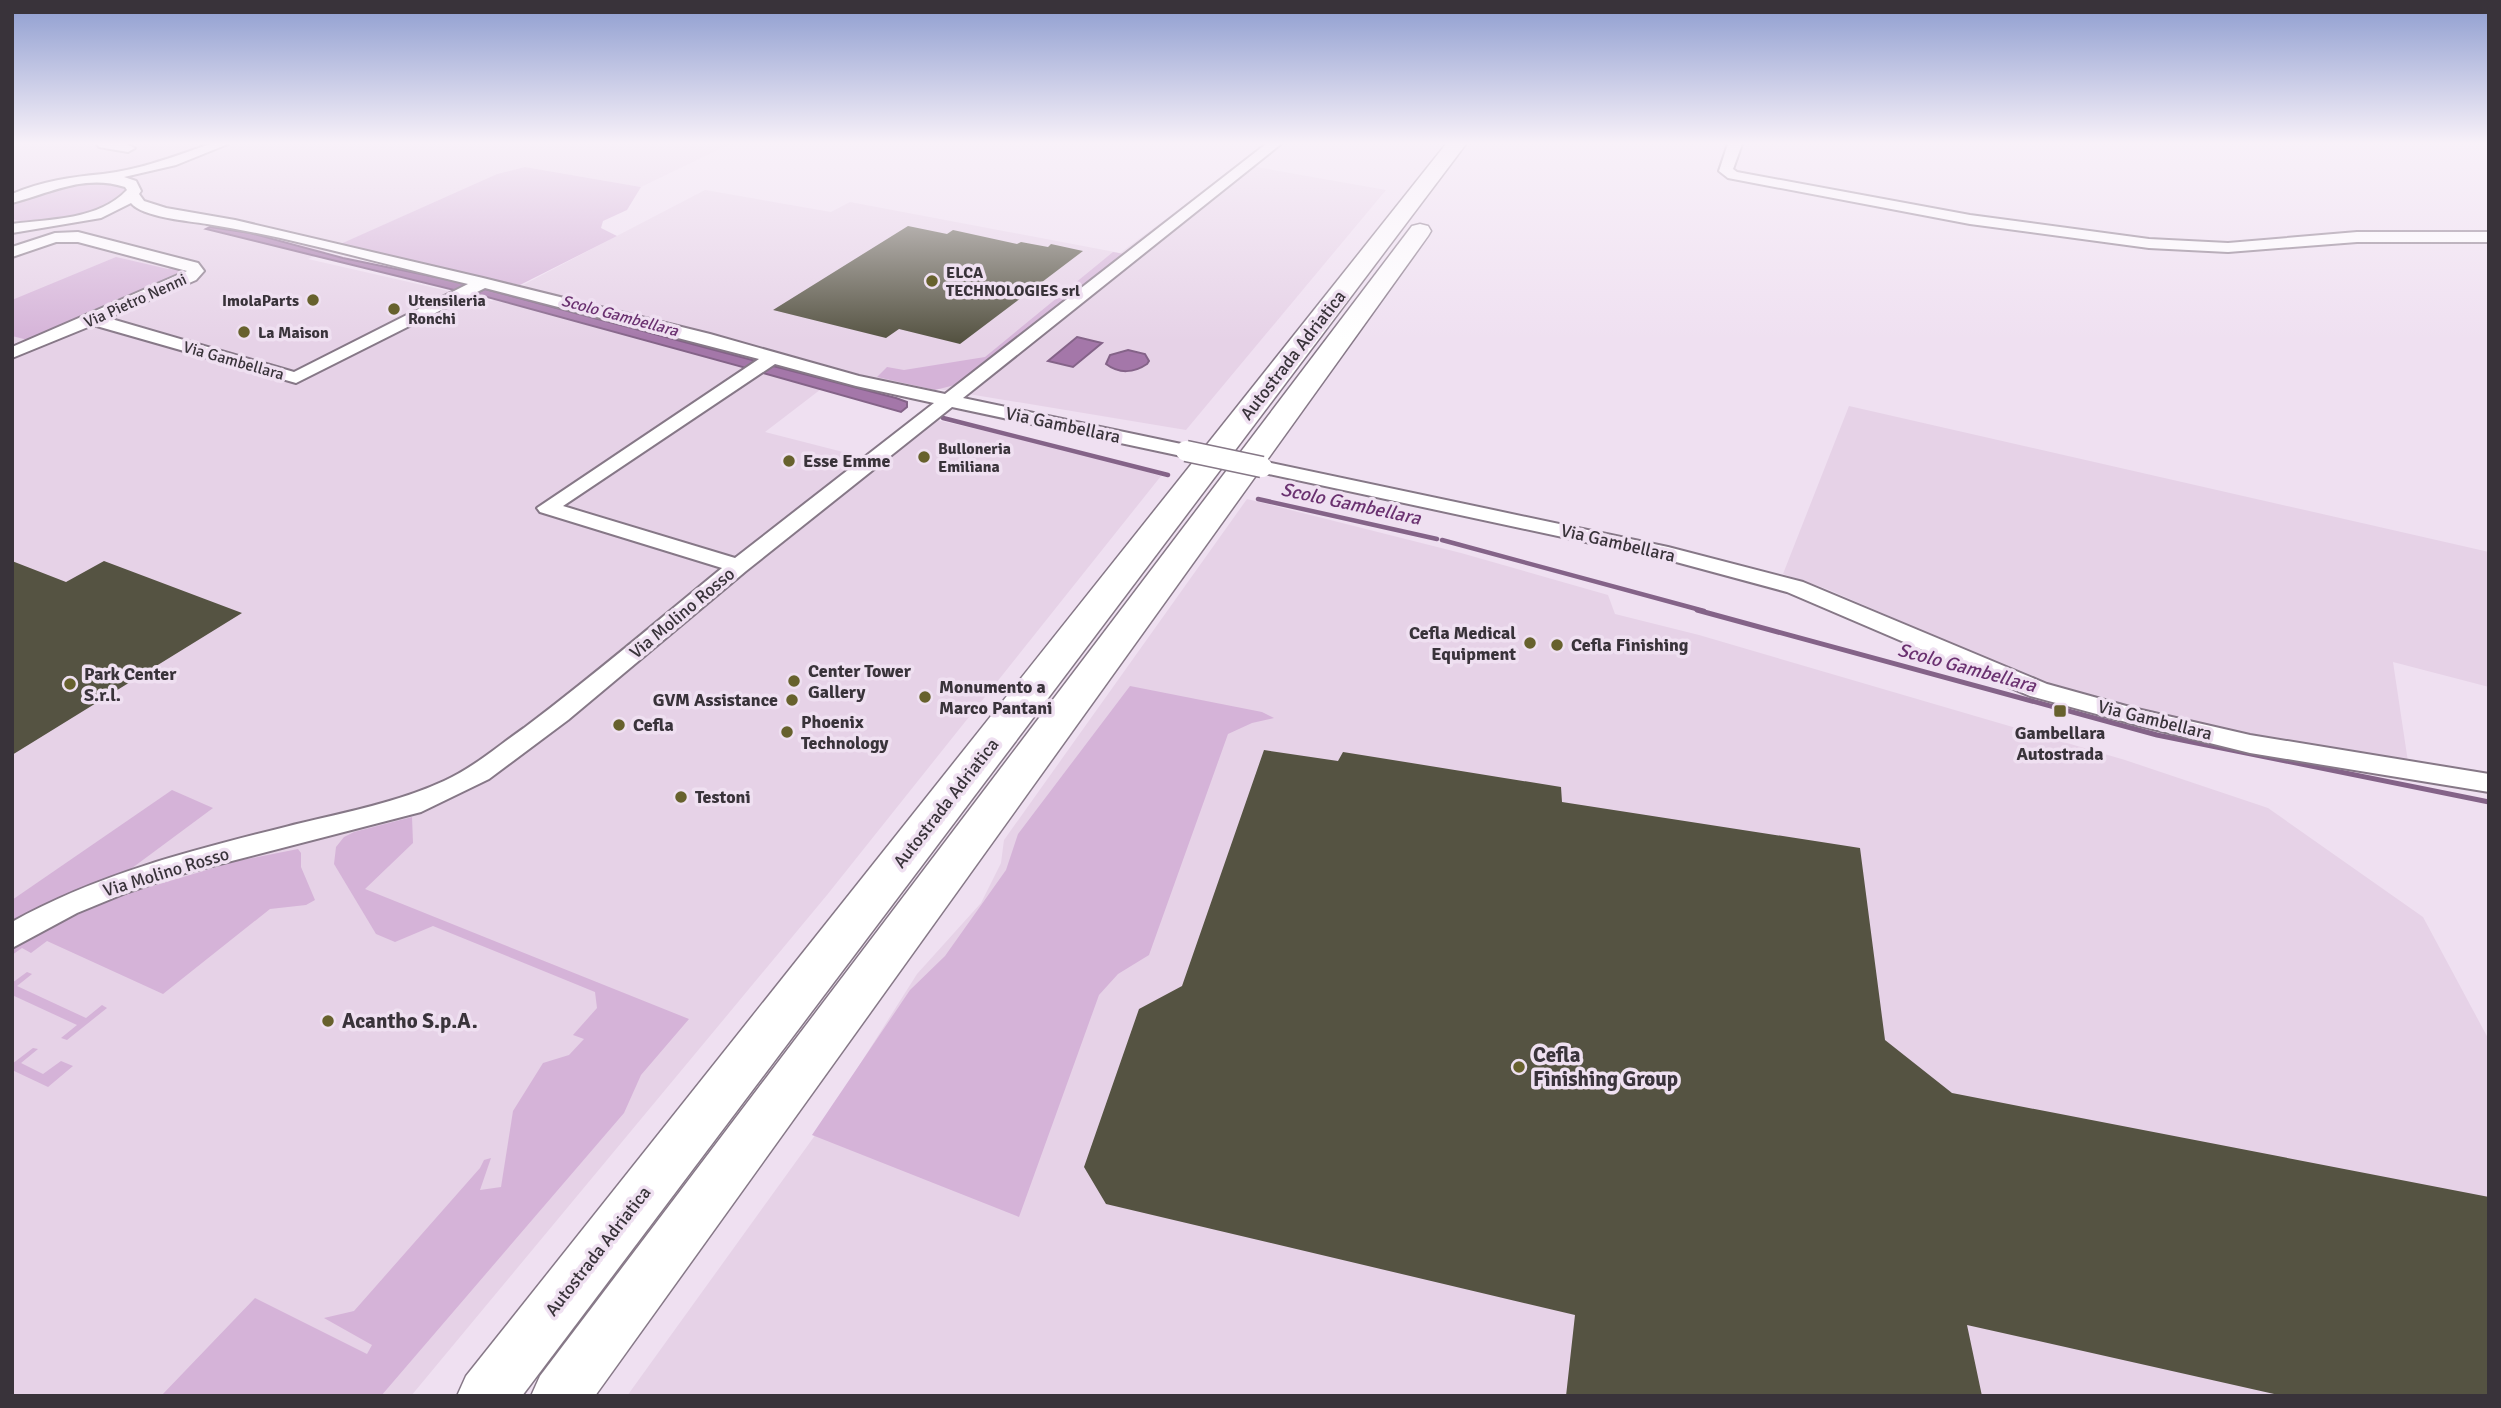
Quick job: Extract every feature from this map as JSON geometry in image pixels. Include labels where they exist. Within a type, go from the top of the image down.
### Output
[{"type":"highway","name":"Autostrada Adriatica","points":[[486,1396],[1405,210]]},
{"type":"highway","name":"Autostrada Adriatica","points":[[560,1396],[1435,210]]},
{"type":"street","points":[[12,227],[61,222],[107,210]]},
{"type":"street","name":"Via Gambellara","points":[[156,210],[235,224],[704,338],[856,381],[1655,550],[1795,587],[2039,690],[2249,744],[2489,783]]},
{"type":"street","name":"Via Molino Rosso","points":[[12,936],[67,905],[118,884],[178,864],[368,818],[455,788],[508,754],[738,566],[1191,210]]},
{"type":"street","points":[[1925,210],[2123,240],[2210,247],[2277,246],[2355,237],[2431,235],[2485,240]]},
{"type":"street","name":"Via Gambellara","points":[[61,222],[199,219]]},
{"type":"street","name":"Via Pietro Nenni","points":[[12,252],[55,238],[78,237],[192,266],[196,271],[190,276],[12,353]]},
{"type":"street","name":"Via Gambellara","points":[[92,319],[296,378],[483,284]]},
{"type":"street","points":[[738,566],[547,508],[772,358]]},
{"type":"street","name":"Via Gambellara","points":[[2449,775],[2489,772]]},
{"type":"shaded area","points":[[12,210],[418,210],[308,259],[492,301],[667,210],[818,210],[831,212],[835,210],[891,210],[1120,253],[1179,210],[1370,210],[1186,430],[842,373],[765,432],[882,462],[937,420],[1068,450],[1161,476],[827,895],[411,1396],[12,1396]]},
{"type":"shaded area","points":[[12,210],[96,210],[55,221],[26,222],[12,219]]},
{"type":"shaded area","points":[[417,210],[627,210],[603,221],[601,228],[617,236],[520,285],[336,246]]},
{"type":"shaded area","points":[[210,227],[250,233],[343,258],[469,284],[458,291],[206,229]]},
{"type":"shaded area","points":[[1113,252],[1124,254],[963,383],[935,390],[877,377],[887,367],[904,370],[985,357]]},
{"type":"shaded area","points":[[116,257],[168,269],[187,269],[189,274],[178,281],[161,282],[28,340],[12,336],[12,300]]},
{"type":"shaded area","points":[[485,289],[756,361],[746,368],[476,294]]},
{"type":"shaded area","points":[[1077,337],[1102,343],[1073,367],[1048,361]]},
{"type":"shaded area","points":[[1128,350],[1145,354],[1149,361],[1132,371],[1116,369],[1106,364],[1110,355]]},
{"type":"shaded area","points":[[773,366],[896,398],[907,402],[907,407],[901,412],[763,373]]},
{"type":"shaded area","points":[[1849,406],[2489,552],[2489,687],[2393,662],[2408,762],[2273,742],[2132,711],[2064,689],[2017,672],[1827,589],[1783,574]]},
{"type":"shaded area","points":[[1247,499],[1461,553],[1608,595],[1615,614],[1699,635],[2125,760],[2268,808],[2423,917],[2489,1040],[2489,1396],[627,1396],[816,1134],[917,974],[981,903],[1001,863],[1004,840]]},
{"type":"shaded area","points":[[1130,686],[1262,712],[1274,718],[1252,723],[1228,734],[1149,955],[1118,974],[1099,995],[1019,1217],[812,1135],[910,990],[945,956],[1006,870],[1018,834]]},
{"type":"shaded area","points":[[172,790],[213,808],[124,874],[12,928],[12,900]]},
{"type":"shaded area","points":[[412,817],[413,843],[365,889],[689,1019],[641,1075],[624,1113],[381,1396],[161,1396],[255,1298],[367,1354],[372,1345],[324,1318],[354,1311],[480,1168],[484,1160],[491,1158],[480,1190],[501,1187],[513,1111],[543,1063],[569,1055],[584,1039],[573,1035],[597,1008],[595,992],[433,926],[395,942],[376,934],[334,864],[336,847],[344,837],[354,832]]},
{"type":"shaded area","points":[[298,849],[301,853],[301,867],[315,900],[306,905],[270,909],[163,994],[47,941],[31,953],[22,948],[12,955],[12,949],[18,945],[106,900],[237,861]]},
{"type":"shaded area","points":[[27,972],[32,974],[17,986],[86,1018],[102,1005],[107,1008],[67,1040],[61,1038],[77,1025],[12,995],[12,983]]},
{"type":"shaded area","points":[[33,1048],[38,1049],[21,1063],[43,1074],[61,1061],[73,1066],[48,1087],[12,1070],[12,1064]]},
{"type":"building","name":"ELCA TECHNOLOGIES srl","points":[[908,226],[947,234],[953,230],[1017,244],[1021,242],[1048,247],[1051,244],[1083,251],[960,344],[899,329],[886,338],[773,310]]},
{"type":"building","name":"Park Center S.r.l.","points":[[12,561],[66,582],[104,561],[242,613],[12,755]]},
{"type":"building","name":"Cefla Finishing Group","points":[[1264,750],[1338,761],[1343,752],[1561,787],[1562,802],[1860,848],[1885,1040],[1952,1093],[2489,1197],[2489,1396],[2283,1396],[1967,1325],[1982,1396],[1566,1396],[1575,1315],[1106,1204],[1084,1167],[1139,1009],[1182,986]]},
{"type":"waterway","name":"Scolo Gambellara","points":[[943,418],[1168,475]]},
{"type":"waterway","name":"Scolo Gambellara","points":[[1258,499],[1437,539]]},
{"type":"waterway","name":"Scolo Gambellara","points":[[1442,540],[1704,611]]},
{"type":"waterway","name":"Scolo Gambellara","points":[[1697,610],[2157,735],[2489,802]]},
{"type":"place","name":"ELCA TECHNOLOGIES srl","points":[[932,281]]},
{"type":"place","name":"ImolaParts","points":[[313,300]]},
{"type":"place","name":"Utensileria Ronchi","points":[[394,309]]},
{"type":"place","name":"La Maison","points":[[244,332]]},
{"type":"place","name":"Bulloneria Emiliana","points":[[924,457]]},
{"type":"place","name":"Esse Emme","points":[[789,461]]},
{"type":"place","name":"Cefla Medical Equipment","points":[[1530,643]]},
{"type":"place","name":"Cefla Finishing","points":[[1557,645]]},
{"type":"place","name":"Center Tower Gallery","points":[[794,681]]},
{"type":"place","name":"Park Center S.r.l.","points":[[70,684]]},
{"type":"place","name":"Monumento a Marco Pantani","points":[[925,697]]},
{"type":"place","name":"GVM Assistance","points":[[792,700]]},
{"type":"place","name":"Gambellara Autostrada","points":[[2060,711]]},
{"type":"place","name":"Cefla","points":[[619,725]]},
{"type":"place","name":"Phoenix Technology","points":[[787,732]]},
{"type":"place","name":"Testoni","points":[[681,797]]},
{"type":"place","name":"Acantho S.p.A.","points":[[328,1021]]},
{"type":"place","name":"Cefla Finishing Group","points":[[1519,1067]]}]
